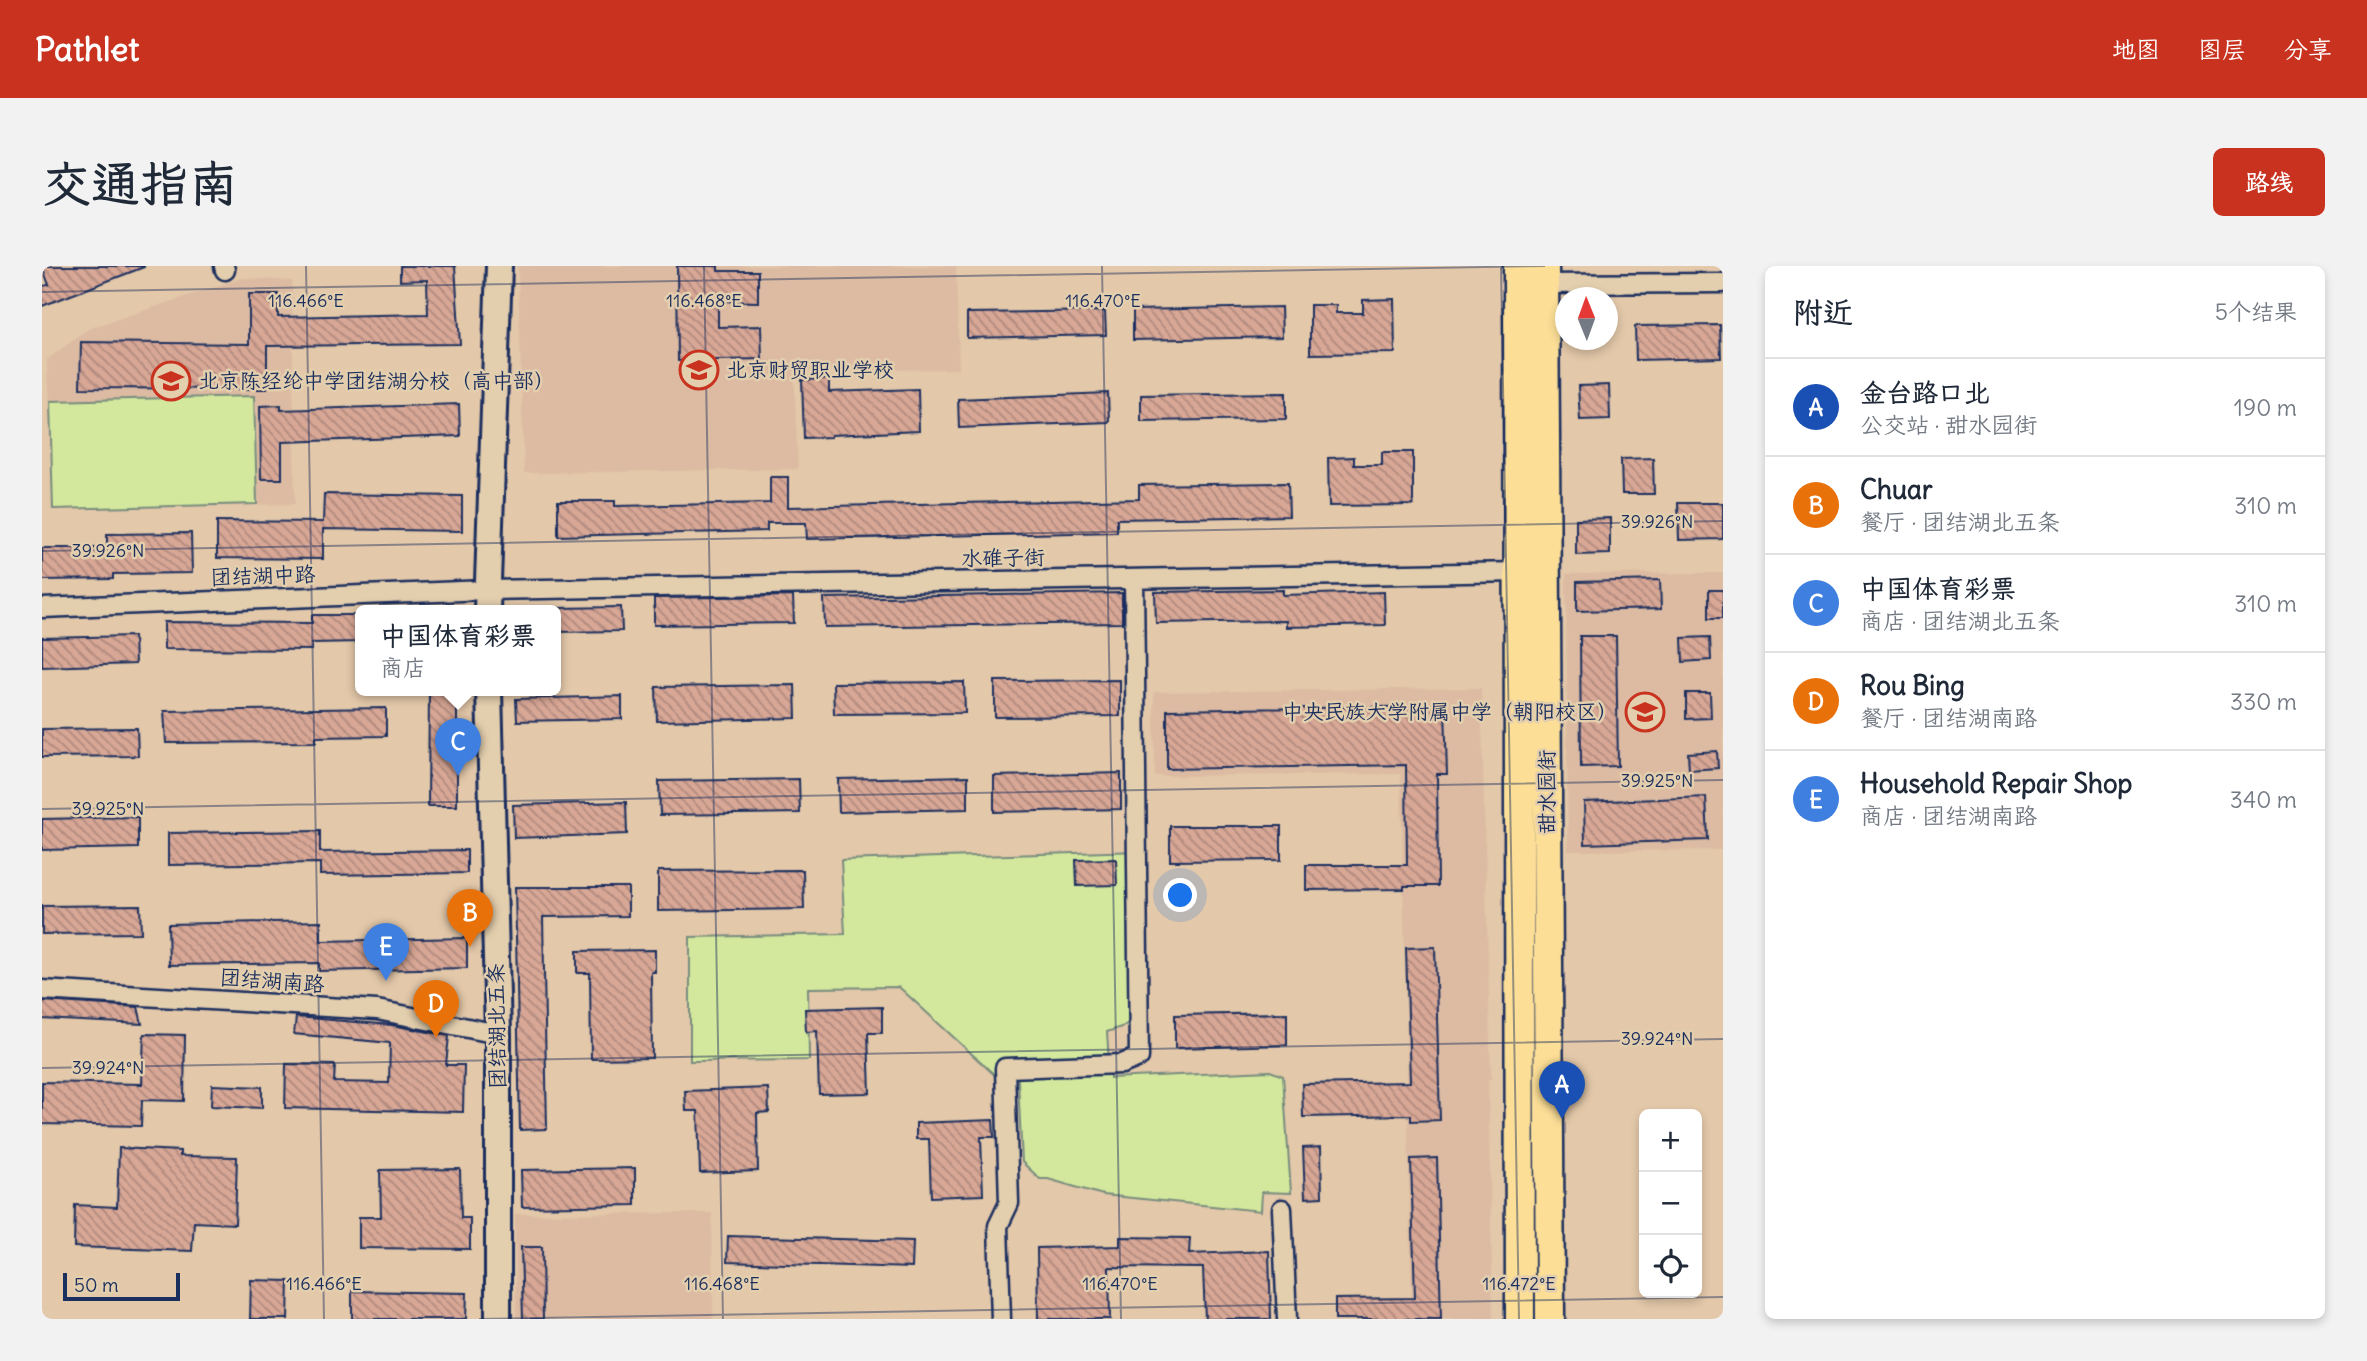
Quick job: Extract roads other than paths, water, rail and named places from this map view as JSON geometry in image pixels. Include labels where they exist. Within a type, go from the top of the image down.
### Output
[{"type":"main road","name":"甜水园街","points":[[1520,1319],[1521,572],[1531,275]]},
{"type":"main road","name":"甜水园街","points":[[1531,275],[1550,1319]]},
{"type":"street","points":[[487,600],[499,266]]},
{"type":"street","points":[[1531,275],[1723,283]]},
{"type":"street","name":"水碓子街","points":[[487,600],[1134,579],[1521,572]]},
{"type":"street","points":[[1001,1319],[998,1226],[1009,1203],[1005,1068],[1122,1064],[1139,1057],[1134,579]]},
{"type":"street","name":"团结湖中路","points":[[42,608],[487,600]]},
{"type":"street","name":"团结湖北五条","points":[[489,696],[498,1034],[498,1319]]},
{"type":"street","name":"团结湖南路","points":[[42,990],[377,1010],[498,1034]]},
{"type":"street","points":[[1282,1209],[1287,1319]]},
{"type":"place","name":"北京财贸职业学校","points":[[699,370]]},
{"type":"place","name":"北京陈经纶中学团结湖分校（高中部）","points":[[171,381]]},
{"type":"place","name":"中央民族大学附属中学（朝阳校区）","points":[[1645,712]]},
{"type":"place","name":"中国体育彩票","points":[[458,776]]},
{"type":"place","name":"Chuar","points":[[470,947]]},
{"type":"place","name":"Household Repair Shop","points":[[386,981]]},
{"type":"place","name":"Rou Bing","points":[[436,1038]]},
{"type":"place","name":"金台路口北","points":[[1562,1119]]}]
